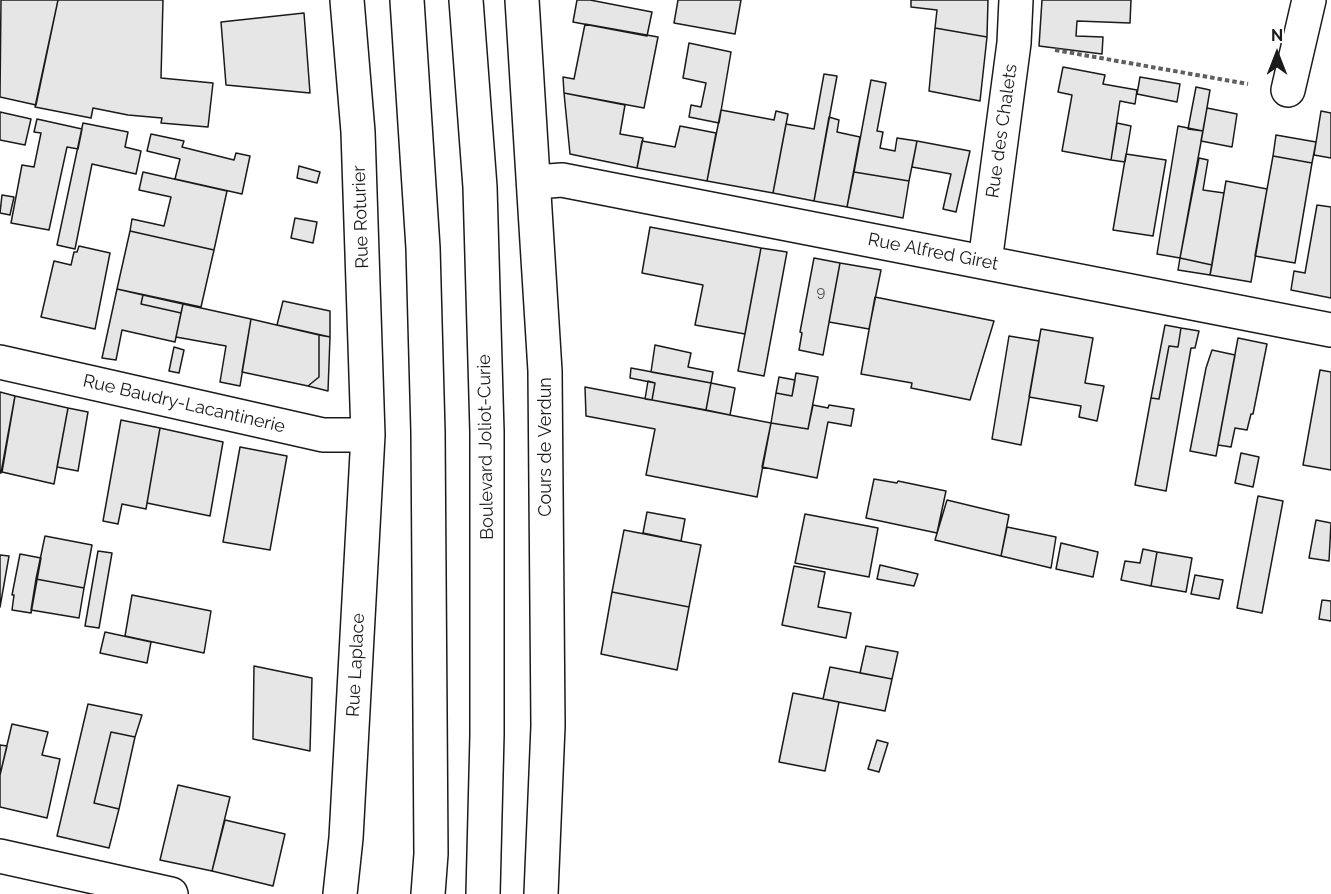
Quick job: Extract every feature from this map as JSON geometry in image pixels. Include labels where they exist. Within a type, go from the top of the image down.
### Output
[{"type":"street","name":"Rue Roturier","points":[[347,0],[358,132],[368,435]]},
{"type":"street","points":[[407,0],[423,248],[428,432],[431,842],[428,894]]},
{"type":"street","name":"Boulevard Joliot-Curie","points":[[466,0],[480,188],[488,432],[487,735],[483,894]]},
{"type":"street","name":"Cours de Verdun","points":[[522,0],[545,371],[548,726],[541,894]]},
{"type":"street","name":"Rue des Chalets","points":[[985,262],[1014,44],[1016,0]]},
{"type":"street","points":[[1288,90],[1309,0]]},
{"type":"street","name":"Rue Alfred Giret","points":[[535,182],[562,180],[1331,330]]},
{"type":"street","name":"Rue Baudry-Lacantinerie","points":[[0,362],[323,435],[368,435]]},
{"type":"street","name":"Rue Laplace","points":[[340,894],[347,826],[368,435]]},
{"type":"street","points":[[0,856],[171,894]]},
{"type":"path","points":[[1014,44],[1288,90]]},
{"type":"building","points":[[1,0],[58,0],[36,105],[0,97]]},
{"type":"building","points":[[58,0],[163,0],[161,78],[213,83],[208,127],[161,123],[162,118],[128,115],[93,108],[91,118],[35,107]]},
{"type":"building","points":[[577,0],[590,0],[652,12],[647,36],[573,22]]},
{"type":"building","points":[[678,0],[741,0],[735,34],[674,23]]},
{"type":"building","points":[[911,0],[988,0],[987,37],[935,28],[937,10],[911,7]]},
{"type":"building","points":[[1042,0],[1131,0],[1130,23],[1077,21],[1076,36],[1103,37],[1102,54],[1039,46]]},
{"type":"building","points":[[304,13],[310,93],[226,85],[221,22]]},
{"type":"building","points":[[585,24],[658,37],[644,108],[564,93],[563,77],[574,79]]},
{"type":"building","points":[[935,28],[987,37],[980,101],[929,91]]},
{"type":"building","points":[[689,43],[731,52],[719,123],[689,117],[691,105],[701,107],[706,83],[683,78]]},
{"type":"building","points":[[1063,67],[1105,75],[1103,84],[1137,90],[1135,104],[1120,101],[1111,160],[1062,151],[1072,95],[1058,92]]},
{"type":"building","points":[[824,74],[837,76],[814,201],[773,193],[786,124],[814,129]]},
{"type":"building","points":[[1140,77],[1180,84],[1177,102],[1137,94]]},
{"type":"building","points":[[871,80],[886,83],[877,131],[883,132],[880,148],[895,151],[897,138],[917,141],[909,181],[854,172]]},
{"type":"building","points":[[1196,87],[1210,90],[1203,131],[1188,129]]},
{"type":"building","points":[[564,93],[625,105],[620,134],[643,138],[637,168],[570,154]]},
{"type":"building","points":[[1207,108],[1237,114],[1232,147],[1201,141]]},
{"type":"building","points":[[721,110],[774,120],[776,111],[788,114],[773,193],[707,181]]},
{"type":"building","points":[[1321,111],[1331,113],[1331,158],[1314,155]]},
{"type":"building","points":[[0,112],[31,119],[25,145],[0,140]]},
{"type":"building","points":[[829,117],[839,120],[837,132],[860,137],[847,207],[814,201]]},
{"type":"building","points":[[37,119],[82,129],[78,149],[67,147],[49,230],[11,223],[22,165],[34,167],[41,133],[34,132]]},
{"type":"building","points":[[83,123],[128,132],[125,147],[141,151],[136,174],[92,164],[75,249],[57,245]]},
{"type":"building","points":[[1117,123],[1131,126],[1125,162],[1111,160]]},
{"type":"building","points":[[680,126],[716,133],[707,181],[637,168],[642,141],[675,147]]},
{"type":"building","points":[[1178,126],[1203,131],[1180,258],[1157,254]]},
{"type":"building","points":[[151,134],[184,141],[182,147],[234,160],[236,153],[250,156],[242,194],[175,179],[180,159],[147,151]]},
{"type":"building","points":[[1276,135],[1316,142],[1312,163],[1273,156]]},
{"type":"building","points":[[917,141],[970,151],[956,212],[943,209],[951,174],[912,167]]},
{"type":"building","points":[[1126,154],[1166,160],[1153,236],[1113,230]]},
{"type":"building","points":[[1273,156],[1312,163],[1295,263],[1255,256]]},
{"type":"building","points":[[1199,158],[1208,160],[1203,190],[1224,193],[1212,265],[1180,258]]},
{"type":"building","points":[[299,166],[320,172],[317,183],[297,178]]},
{"type":"building","points":[[143,172],[227,191],[214,250],[130,231],[132,219],[164,226],[171,197],[139,190]]},
{"type":"building","points":[[854,172],[909,181],[903,218],[847,207]]},
{"type":"building","points":[[1226,181],[1267,189],[1251,282],[1210,275]]},
{"type":"building","points":[[2,195],[14,197],[10,215],[0,213]]},
{"type":"building","points":[[1317,205],[1331,207],[1331,298],[1291,290],[1294,271],[1305,273]]},
{"type":"building","points":[[295,218],[317,222],[313,243],[291,238]]},
{"type":"building","points":[[650,227],[761,248],[745,334],[695,325],[703,285],[642,273]]},
{"type":"building","points":[[130,231],[214,250],[201,307],[117,289]]},
{"type":"building","points":[[79,246],[110,253],[95,329],[41,317],[54,261],[71,265],[74,252],[77,252]]},
{"type":"building","points":[[761,248],[787,252],[764,376],[738,371]]},
{"type":"building","points":[[814,258],[840,263],[823,355],[799,350],[802,333],[800,332]]},
{"type":"building","points":[[1180,258],[1212,265],[1210,275],[1178,270]]},
{"type":"building","points":[[840,263],[881,270],[869,329],[829,322]]},
{"type":"building","points":[[117,289],[143,295],[141,304],[181,313],[175,342],[122,330],[116,360],[102,358]]},
{"type":"building","points":[[143,295],[183,304],[181,313],[141,304]]},
{"type":"building","points":[[875,297],[994,321],[970,400],[911,388],[912,383],[861,374]]},
{"type":"building","points":[[283,301],[330,311],[330,337],[277,325]]},
{"type":"building","points":[[183,304],[251,319],[240,386],[220,382],[226,346],[176,337]]},
{"type":"building","points":[[251,319],[319,335],[319,377],[308,386],[242,372]]},
{"type":"building","points":[[1165,325],[1181,328],[1178,347],[1169,346],[1159,399],[1151,398]]},
{"type":"building","points":[[1181,328],[1199,331],[1195,348],[1191,348],[1166,491],[1135,485],[1151,398],[1159,399],[1169,346],[1178,347]]},
{"type":"building","points":[[1041,329],[1093,338],[1085,383],[1104,386],[1097,421],[1079,417],[1081,406],[1029,397]]},
{"type":"building","points":[[319,335],[330,337],[328,391],[308,386],[319,377]]},
{"type":"building","points":[[1009,336],[1039,341],[1021,445],[992,439]]},
{"type":"building","points":[[1238,338],[1267,344],[1253,414],[1251,414],[1247,430],[1235,428],[1231,447],[1218,445]]},
{"type":"building","points":[[655,345],[691,353],[688,367],[713,372],[711,383],[651,372]]},
{"type":"building","points":[[174,347],[184,350],[179,373],[169,371]]},
{"type":"building","points":[[1212,350],[1235,355],[1216,456],[1190,451],[1206,368]]},
{"type":"building","points":[[631,368],[711,383],[706,410],[652,400],[655,383],[630,378]]},
{"type":"building","points":[[1320,370],[1331,372],[1331,470],[1303,465]]},
{"type":"building","points":[[796,373],[818,377],[808,429],[771,423],[776,393],[792,396]]},
{"type":"building","points":[[779,377],[795,380],[792,396],[776,393]]},
{"type":"building","points":[[648,381],[655,383],[652,400],[645,399]]},
{"type":"building","points":[[711,383],[735,388],[730,415],[706,410]]},
{"type":"building","points":[[585,387],[771,423],[757,497],[646,475],[655,429],[586,416]]},
{"type":"building","points":[[0,392],[15,396],[1,473],[0,473]]},
{"type":"building","points":[[15,396],[68,408],[54,484],[2,472]]},
{"type":"building","points":[[813,405],[854,409],[851,426],[828,422],[817,478],[762,467],[771,423],[808,429]]},
{"type":"building","points":[[68,408],[88,412],[78,471],[57,467]]},
{"type":"building","points":[[121,420],[160,428],[146,509],[122,504],[118,524],[103,521]]},
{"type":"building","points":[[160,428],[223,442],[210,516],[147,503]]},
{"type":"building","points":[[240,447],[287,456],[270,550],[223,542]]},
{"type":"building","points":[[1241,453],[1259,457],[1253,487],[1235,483]]},
{"type":"building","points":[[874,479],[897,483],[898,481],[946,491],[937,533],[866,518]]},
{"type":"building","points":[[1258,496],[1283,501],[1262,613],[1237,608]]},
{"type":"building","points":[[947,500],[1009,515],[1001,556],[935,540]]},
{"type":"building","points":[[647,512],[685,519],[681,541],[643,533]]},
{"type":"building","points":[[805,514],[878,528],[869,577],[795,563]]},
{"type":"building","points":[[1316,520],[1331,523],[1329,561],[1309,558]]},
{"type":"building","points":[[1007,527],[1056,537],[1051,568],[1001,556]]},
{"type":"building","points":[[624,530],[701,545],[689,607],[612,592]]},
{"type":"building","points":[[45,536],[92,545],[84,588],[36,579]]},
{"type":"building","points":[[1061,543],[1098,552],[1093,577],[1056,569]]},
{"type":"building","points":[[1143,549],[1157,552],[1151,586],[1121,580],[1125,561],[1140,563]]},
{"type":"building","points":[[98,551],[112,553],[99,628],[85,626]]},
{"type":"building","points":[[1157,552],[1192,558],[1186,592],[1151,586]]},
{"type":"building","points":[[20,554],[41,558],[31,613],[12,610],[14,595],[12,595]]},
{"type":"building","points":[[0,555],[9,556],[0,607]]},
{"type":"building","points":[[880,565],[918,574],[914,586],[877,579]]},
{"type":"building","points":[[794,566],[825,572],[818,607],[851,613],[846,638],[782,625]]},
{"type":"building","points":[[1195,575],[1223,580],[1219,599],[1191,594]]},
{"type":"building","points":[[36,579],[84,588],[79,618],[31,610]]},
{"type":"building","points":[[612,592],[689,607],[677,670],[601,654]]},
{"type":"building","points":[[132,595],[211,611],[204,653],[125,636]]},
{"type":"building","points":[[1322,600],[1331,601],[1331,621],[1319,619]]},
{"type":"building","points":[[105,632],[151,642],[147,663],[100,653]]},
{"type":"building","points":[[866,646],[898,652],[892,679],[860,673]]},
{"type":"building","points":[[254,666],[312,678],[310,751],[253,739]]},
{"type":"building","points":[[830,667],[892,679],[885,711],[823,699]]},
{"type":"building","points":[[793,693],[839,702],[825,771],[779,762]]},
{"type":"building","points":[[88,704],[142,715],[135,737],[111,732],[94,803],[119,809],[109,848],[57,836]]},
{"type":"building","points":[[12,724],[48,732],[42,755],[60,759],[47,818],[0,807],[0,775]]},
{"type":"building","points":[[111,732],[135,737],[119,809],[94,803]]},
{"type":"building","points":[[877,740],[888,743],[879,772],[868,769]]},
{"type":"building","points":[[0,745],[7,746],[0,775]]},
{"type":"building","points":[[178,785],[230,797],[212,871],[160,860]]},
{"type":"building","points":[[225,820],[285,834],[273,886],[212,871]]}]
